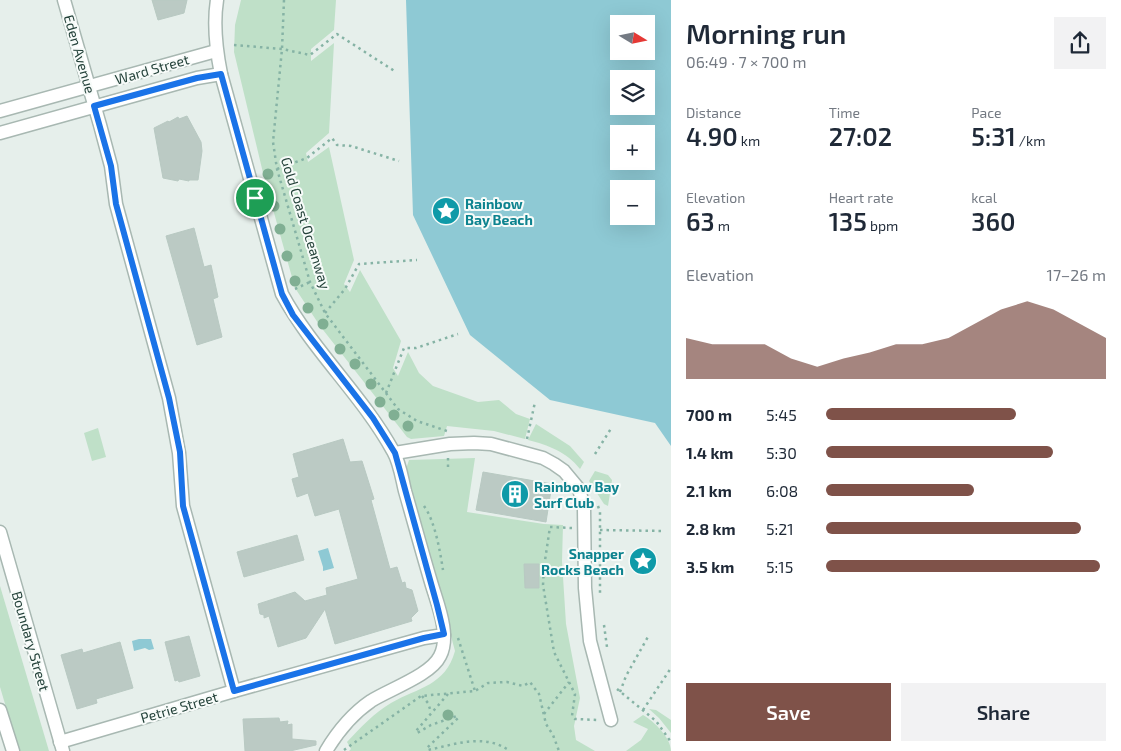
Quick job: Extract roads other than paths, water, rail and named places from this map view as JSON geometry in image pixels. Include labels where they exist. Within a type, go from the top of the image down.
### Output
[{"type":"street","name":"Eden Avenue","points":[[64,0],[111,166],[116,204],[169,398],[180,452],[183,506],[234,691]]},
{"type":"street","points":[[217,0],[216,51],[221,74],[282,294],[293,315],[373,418],[395,453],[437,605],[450,632],[442,652],[434,665],[363,707],[342,727],[326,751]]},
{"type":"street","name":"Ward Street","points":[[0,111],[216,51]]},
{"type":"street","name":"Ward Street","points":[[0,133],[197,78],[221,74]]},
{"type":"street","points":[[395,453],[450,444],[491,444],[537,456],[554,464],[564,471],[579,489],[584,508],[585,588],[590,641],[612,720]]},
{"type":"street","name":"Boundary Street","points":[[0,532],[62,746]]},
{"type":"street","name":"Petrie Street","points":[[62,746],[234,691],[450,632]]},
{"type":"street","points":[[0,710],[13,751]]},
{"type":"water","points":[[406,0],[671,0],[671,446],[655,423],[550,400],[470,335],[413,215]]},
{"type":"water","points":[[328,548],[334,568],[323,571],[318,551]]},
{"type":"water","points":[[151,639],[154,649],[149,650],[145,648],[134,651],[132,641]]},
{"type":"place","name":"Rainbow Bay Beach","points":[[446,211]]},
{"type":"place","name":"Rainbow Bay Surf Club","points":[[515,494]]},
{"type":"place","name":"Snapper Rocks Beach","points":[[643,561]]}]
